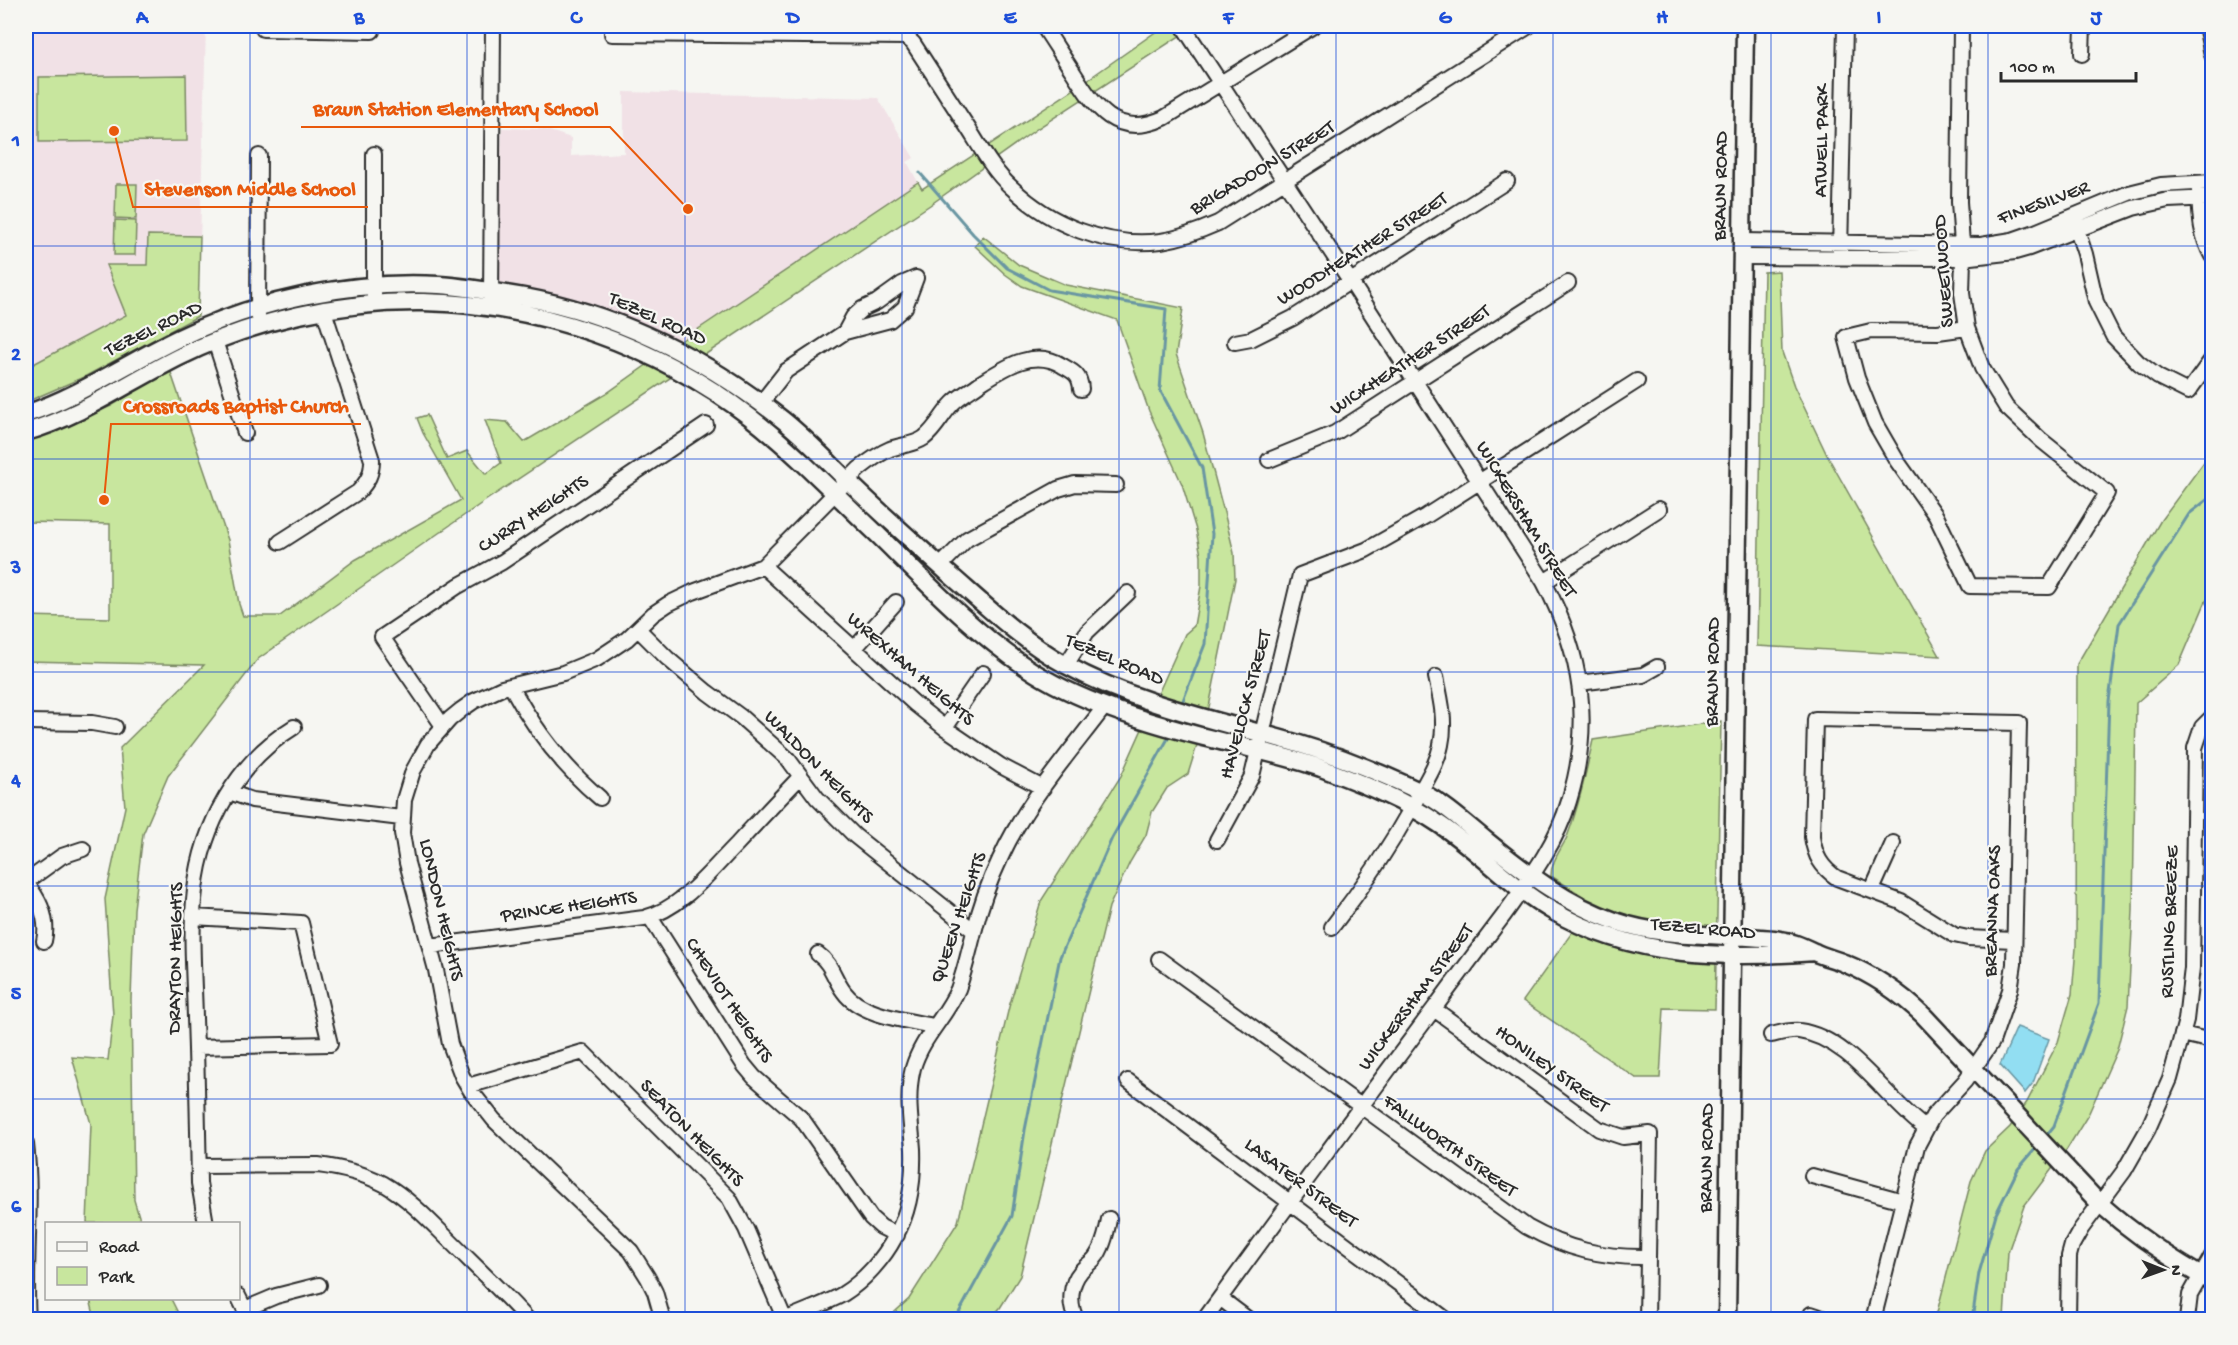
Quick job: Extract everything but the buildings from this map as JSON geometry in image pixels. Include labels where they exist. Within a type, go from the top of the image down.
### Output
[{"type":"main road","name":"BRAUN ROAD","points":[[1727,1320],[1745,26]]},
{"type":"main road","name":"TEZEL ROAD","points":[[26,414],[83,391],[134,361],[192,332],[258,309],[314,294],[374,286],[435,285],[491,300],[597,334],[650,356],[705,387],[751,418],[836,494],[955,610],[1030,670],[1105,706],[1174,728],[1318,767],[1412,807],[1442,825],[1522,890],[1552,911],[1620,940],[1682,953],[1731,956],[1815,952]]},
{"type":"main road","name":"TEZEL ROAD","points":[[26,432],[86,409],[158,368],[215,341],[258,326],[324,311],[374,304],[491,300],[564,306],[635,330],[722,374],[786,422],[981,603],[1038,649],[1066,665],[1113,687],[1180,710],[1329,754],[1420,792],[1463,820],[1532,875],[1563,896],[1611,920],[1659,932],[1687,936],[1779,939],[1802,944],[1886,986],[1916,1009],[1974,1068],[2100,1204],[2122,1224],[2160,1252],[2206,1279]]},
{"type":"street","points":[[491,300],[493,26]]},
{"type":"street","points":[[1043,26],[1093,104],[1106,116],[1117,121],[1135,124],[1158,120],[1312,26]]},
{"type":"street","name":"WICKERSHAM STREET","points":[[1183,26],[1544,582],[1567,631],[1579,683],[1581,704],[1581,744],[1571,793],[1557,834],[1532,875],[1204,1320]]},
{"type":"street","name":"BRIGADOON STREET","points":[[612,30],[906,38],[913,43],[986,156],[1010,187],[1043,213],[1092,236],[1141,242],[1180,237],[1218,223],[1529,26]]},
{"type":"street","name":"ATWELL PARK","points":[[1840,250],[1845,26]]},
{"type":"street","name":"SWEETWOOD","points":[[1961,26],[1959,202],[1963,252],[1962,293],[1967,328],[1982,368],[2006,407],[2041,440],[2107,493],[2049,587],[1970,586],[1940,523],[1897,461],[1875,423],[1857,378],[1846,337],[1871,331],[1938,332],[1967,328]]},
{"type":"street","points":[[2082,54],[2083,26]]},
{"type":"street","points":[[2206,26],[2212,55]]},
{"type":"street","points":[[263,27],[372,31]]},
{"type":"street","points":[[374,154],[374,304]]},
{"type":"street","points":[[258,326],[259,156]]},
{"type":"street","name":"WOODHEATHER STREET","points":[[1235,342],[1251,339],[1274,329],[1507,181]]},
{"type":"street","points":[[2206,182],[2201,228],[2212,256]]},
{"type":"street","name":"FINESILVER","points":[[1963,252],[2012,240],[2129,193],[2161,185],[2206,182]]},
{"type":"street","name":"FINESILVER","points":[[1742,249],[2015,252],[2133,208],[2168,200],[2206,198]]},
{"type":"street","points":[[2072,216],[2085,254],[2096,302],[2114,336],[2139,363],[2158,377],[2188,392],[2212,359]]},
{"type":"street","points":[[761,403],[786,371],[845,332],[890,321],[905,307],[916,278],[862,309],[853,317],[845,332]]},
{"type":"street","name":"WICKHEATHER STREET","points":[[1269,460],[1335,433],[1568,283]]},
{"type":"street","points":[[280,542],[358,492],[368,481],[372,468],[372,460],[324,311]]},
{"type":"street","points":[[215,341],[245,432]]},
{"type":"street","name":"LONDON HEIGHTS","points":[[663,1320],[655,1292],[631,1251],[494,1120],[468,1086],[450,1044],[430,946],[407,863],[402,818],[406,793],[413,771],[428,744],[443,726],[474,701],[511,686],[563,672],[597,659],[613,649],[668,604],[693,592],[763,566],[874,457],[924,438],[956,400],[1017,362],[1043,359],[1058,363],[1077,374],[1081,380],[1082,389]]},
{"type":"street","points":[[1480,482],[1637,381]]},
{"type":"street","name":"CURRY HEIGHTS","points":[[443,726],[382,637],[458,586],[502,562],[706,425]]},
{"type":"street","name":"HAVELOCK STREET","points":[[1217,840],[1249,786],[1300,575],[1366,550],[1480,482]]},
{"type":"street","points":[[940,566],[967,539],[1058,489],[1075,484],[1116,485]]},
{"type":"street","points":[[1544,582],[1659,509]]},
{"type":"street","name":"WREXHAM HEIGHTS","points":[[763,566],[945,728],[1001,766],[1043,788]]},
{"type":"street","points":[[1066,665],[1087,632],[1128,593]]},
{"type":"street","points":[[854,649],[896,602]]},
{"type":"street","name":"WALDON HEIGHTS","points":[[638,629],[667,658],[758,731],[788,759],[833,816],[855,836],[974,931]]},
{"type":"street","points":[[1579,683],[1643,675],[1657,667]]},
{"type":"street","points":[[945,728],[983,673]]},
{"type":"street","points":[[1332,927],[1386,854],[1432,771],[1441,745],[1443,711],[1436,676]]},
{"type":"street","points":[[511,686],[546,743],[568,769],[600,798]]},
{"type":"street","name":"QUEEN HEIGHTS","points":[[785,1320],[843,1294],[887,1252],[897,1235],[908,1204],[913,1167],[908,1109],[910,1081],[918,1054],[957,991],[970,952],[984,896],[1000,858],[1020,822],[1043,788],[1105,706]]},
{"type":"street","name":"TEZEL ROAD","points":[[1174,728],[1180,710]]},
{"type":"street","name":"RUSTLING BREEZE","points":[[2068,1320],[2069,1256],[2072,1245],[2077,1234],[2138,1149],[2170,1079],[2182,1034],[2190,995],[2192,968],[2195,748],[2199,734],[2212,717]]},
{"type":"street","name":"BREANNA OAKS","points":[[1872,890],[1828,872],[1820,862],[1815,850],[1812,837],[1815,719],[2019,723],[2014,940],[2010,990],[1992,1042],[1974,1068],[1942,1104],[1925,1128],[1917,1146],[1873,1320]]},
{"type":"street","points":[[26,722],[92,723],[115,727]]},
{"type":"street","name":"DRAYTON HEIGHTS","points":[[206,1222],[201,1204],[199,1166],[193,917],[195,889],[204,849],[215,818],[230,792],[258,754],[277,737],[294,727]]},
{"type":"street","name":"PRINCE HEIGHTS","points":[[430,946],[650,916],[669,908],[693,888],[801,776]]},
{"type":"street","points":[[230,792],[252,800],[402,818]]},
{"type":"street","points":[[1893,843],[1872,890],[1901,903],[1954,935],[1968,938],[2014,940]]},
{"type":"street","points":[[44,941],[47,930],[45,917],[26,882],[62,856],[83,849]]},
{"type":"street","name":"CHEVIOT HEIGHTS","points":[[650,916],[744,1065],[754,1077],[802,1119],[871,1218],[881,1227],[897,1235]]},
{"type":"street","points":[[193,917],[301,923],[330,1044],[196,1047]]},
{"type":"street","points":[[818,954],[830,965],[845,994],[858,1006],[868,1011],[934,1026]]},
{"type":"street","name":"FALLWORTH STREET","points":[[1159,959],[1514,1218],[1545,1237],[1575,1249],[1605,1256],[1648,1257]]},
{"type":"street","name":"HONILEY STREET","points":[[1434,1009],[1599,1130],[1623,1137],[1650,1134],[1647,1320]]},
{"type":"street","points":[[1771,1035],[1796,1031],[1810,1034],[1838,1048],[1865,1069],[1912,1119],[1925,1128]]},
{"type":"street","points":[[2182,1034],[2212,1041]]},
{"type":"street","name":"SEATON HEIGHTS","points":[[468,1086],[583,1052],[729,1198],[746,1229],[785,1320]]},
{"type":"street","name":"LASATER STREET","points":[[1128,1081],[1447,1320]]},
{"type":"street","points":[[26,1144],[28,1320]]},
{"type":"street","points":[[199,1166],[318,1165],[344,1169],[368,1177],[398,1193],[411,1203],[508,1297],[528,1320]]},
{"type":"street","points":[[1812,1176],[1903,1201]]},
{"type":"street","points":[[1077,1320],[1071,1304],[1072,1291],[1080,1272],[1099,1252],[1109,1219]]},
{"type":"street","points":[[2187,1320],[2190,1295],[2206,1279],[2212,1256]]},
{"type":"street","points":[[240,1300],[248,1314],[276,1296],[319,1285]]},
{"type":"street","points":[[1220,1298],[1249,1320]]},
{"type":"street","points":[[1811,1314],[1829,1320]]},
{"type":"shaded area","points":[[26,26],[206,26],[198,316],[86,376],[26,402]]},
{"type":"shaded area","points":[[624,92],[878,98],[914,158],[907,162],[918,182],[679,342],[579,300],[511,287],[498,282],[502,128],[544,129],[571,138],[571,156],[624,153]]},
{"type":"green space","points":[[1164,26],[1195,26],[1038,128],[930,205],[482,503],[258,659],[168,776],[143,834],[134,909],[131,1000],[134,1200],[141,1222],[87,1222],[91,1124],[72,1057],[108,1060],[113,1015],[105,899],[125,807],[120,748],[204,665],[26,661],[26,616],[110,618],[110,524],[26,522],[29,440],[111,406],[170,370],[228,540],[243,616],[280,616],[355,560],[461,500],[423,433],[417,418],[427,415],[447,459],[467,451],[486,474],[501,463],[485,420],[507,422],[524,442],[607,393],[918,182],[922,189],[1073,90]]},
{"type":"green space","points":[[186,75],[187,141],[39,142],[39,77]]},
{"type":"green space","points":[[116,184],[137,184],[136,219],[115,218]]},
{"type":"green space","points":[[115,220],[136,221],[135,255],[114,255]]},
{"type":"green space","points":[[148,235],[200,236],[198,316],[86,376],[26,402],[26,368],[126,315],[106,265],[147,265]]},
{"type":"green space","points":[[983,236],[1019,265],[1066,285],[1183,308],[1176,354],[1203,433],[1226,520],[1234,553],[1235,579],[1209,707],[1188,774],[1167,788],[1152,812],[1146,835],[1130,862],[1109,907],[1020,1276],[1000,1308],[990,1319],[886,1320],[909,1299],[958,1222],[1009,1007],[1041,901],[1121,776],[1143,727],[1165,733],[1158,694],[1185,634],[1194,626],[1201,586],[1201,555],[1182,484],[1149,411],[1117,320],[1022,286],[1005,274],[975,246]]},
{"type":"green space","points":[[1779,271],[1782,352],[1794,386],[1827,455],[1940,656],[1757,646],[1764,272]]},
{"type":"green space","points":[[2212,451],[2212,593],[2206,601],[2179,665],[2136,703],[2133,911],[2128,1006],[2117,1050],[2088,1115],[2067,1149],[2024,1206],[2008,1252],[2004,1319],[1935,1320],[1971,1181],[1985,1151],[2010,1127],[2027,1102],[2058,1042],[2072,994],[2076,948],[2077,664],[2161,520]]},
{"type":"green space","points":[[1721,721],[1715,1009],[1664,1008],[1660,1078],[1636,1078],[1523,1001],[1571,934],[1583,896],[1551,876],[1553,865],[1567,837],[1575,813],[1593,740]]},
{"type":"green space","points":[[90,1300],[172,1300],[181,1319],[95,1319]]},
{"type":"water","points":[[2017,1027],[2049,1039],[2033,1083],[2025,1093],[2000,1065]]},
{"type":"waterway","points":[[920,173],[973,234],[1007,268],[1049,290],[1166,309],[1160,390],[1202,468],[1212,534],[1205,644],[1182,703]]},
{"type":"waterway","points":[[2045,1137],[2054,1126],[2099,1003],[2109,701],[2119,624],[2189,514],[2212,496]]},
{"type":"waterway","points":[[955,1320],[1012,1216],[1025,1130],[1060,957],[1112,838],[1170,735]]},
{"type":"waterway","points":[[1972,1320],[1979,1273],[1996,1214],[2018,1169],[2037,1147]]},
{"type":"place","name":"Stevenson Middle School","points":[[114,131]]},
{"type":"place","name":"Braun Station Elementary School","points":[[688,209]]},
{"type":"place","name":"Crossroads Baptist Church","points":[[104,500]]}]
